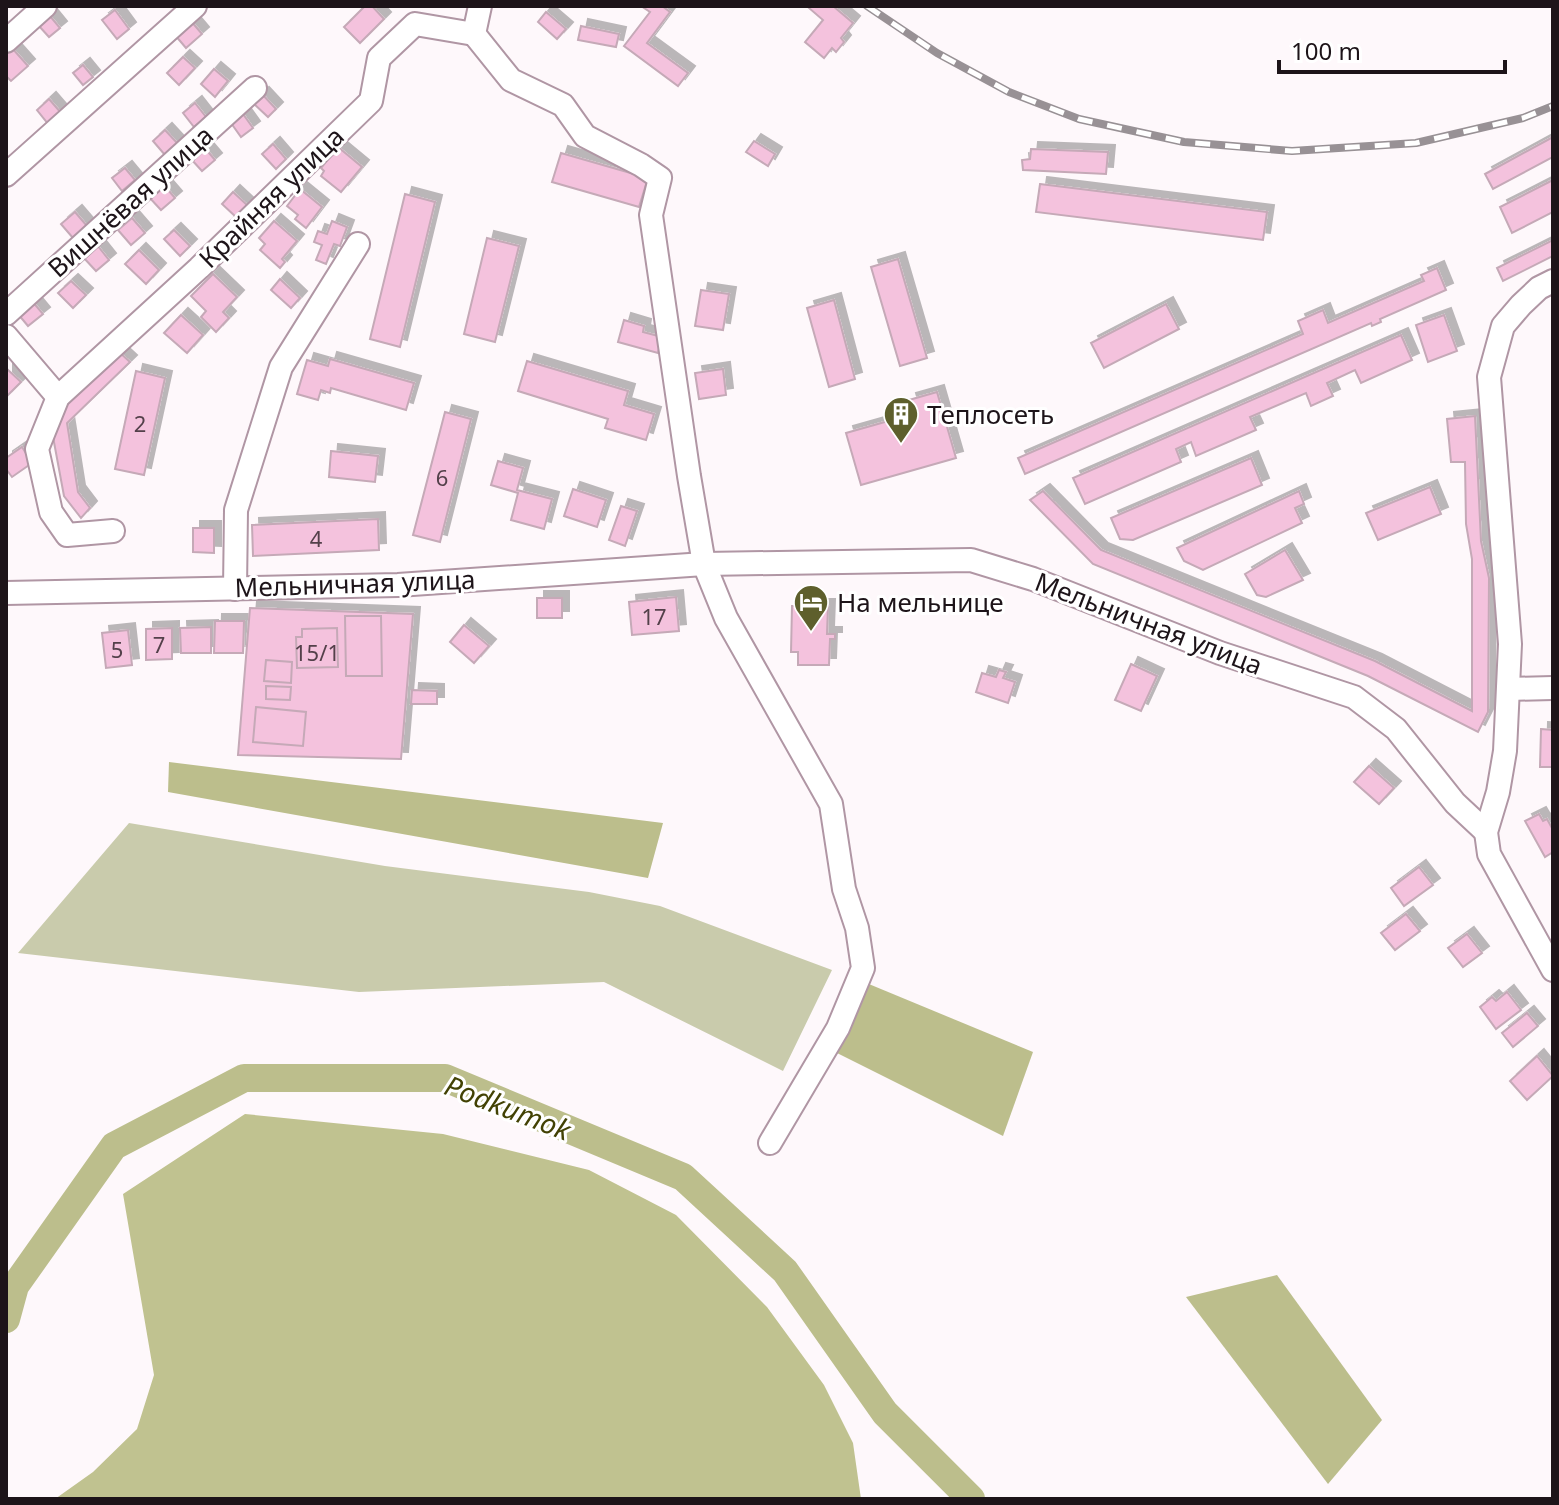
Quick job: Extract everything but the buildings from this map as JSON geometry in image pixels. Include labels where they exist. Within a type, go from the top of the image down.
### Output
[{"type":"street","points":[[6,41],[45,6]]},
{"type":"street","points":[[6,175],[195,6]]},
{"type":"street","points":[[480,6],[474,34],[511,80],[563,105],[585,136],[660,178],[651,215],[704,564],[726,618],[831,804],[844,889],[857,928],[863,968],[838,1028],[770,1143]]},
{"type":"street","name":"Крайняя улица","points":[[58,397],[199,268],[371,101],[379,58],[415,24],[474,34]]},
{"type":"street","name":"Вишнёвая улица","points":[[6,314],[255,88]]},
{"type":"street","points":[[235,589],[236,510],[281,367],[358,244]]},
{"type":"street","points":[[1553,281],[1539,288],[1503,326],[1489,377],[1510,644],[1505,751],[1498,792],[1486,832],[1489,854],[1553,970]]},
{"type":"street","points":[[6,336],[58,397],[37,449],[51,512],[67,535],[113,531]]},
{"type":"street","name":"Мельничная улица","points":[[6,593],[398,585],[704,564],[971,560],[1033,579],[1220,653],[1354,697],[1396,729],[1455,803],[1486,832]]},
{"type":"street","points":[[1508,689],[1553,688]]},
{"type":"shaded area","points":[[169,762],[663,823],[648,878],[168,792]]},
{"type":"shaded area","points":[[129,823],[385,866],[589,892],[660,906],[832,970],[783,1071],[604,982],[359,992],[18,953]]},
{"type":"shaded area","points":[[864,982],[1033,1052],[1003,1136],[835,1052]]},
{"type":"shaded area","points":[[245,1114],[443,1134],[589,1170],[676,1215],[767,1307],[824,1385],[853,1443],[861,1499],[55,1499],[93,1472],[137,1429],[154,1375],[123,1194]]},
{"type":"shaded area","points":[[1277,1275],[1382,1420],[1328,1484],[1186,1297]]},
{"type":"waterway","name":"Podkumok","points":[[6,1319],[15,1286],[114,1146],[244,1078],[445,1078],[683,1177],[785,1271],[885,1413],[971,1499]]},
{"type":"railway","points":[[867,6],[937,53],[1009,92],[1079,119],[1184,142],[1292,151],[1416,143],[1523,118],[1553,106]]},
{"type":"place","name":"Теплосеть","points":[[901,445]]},
{"type":"place","name":"На мельнице","points":[[811,633]]}]
